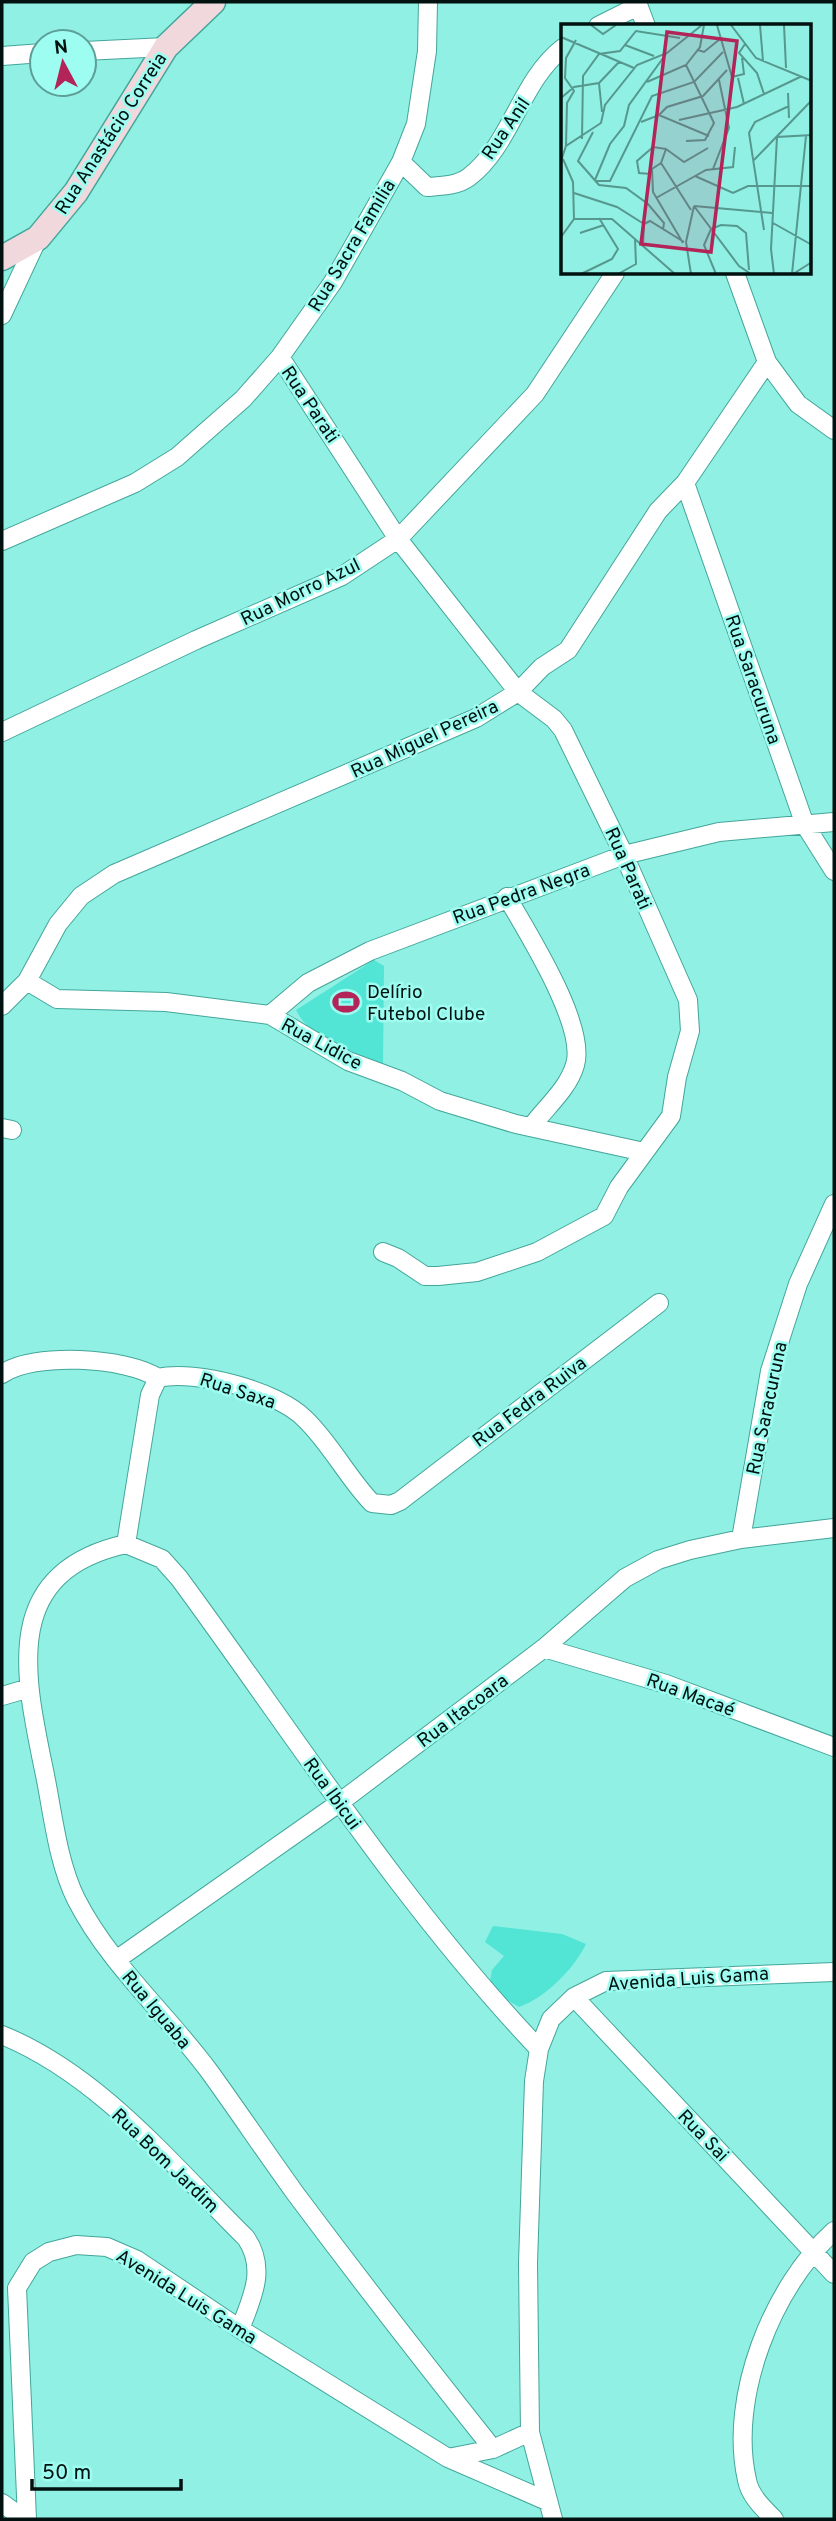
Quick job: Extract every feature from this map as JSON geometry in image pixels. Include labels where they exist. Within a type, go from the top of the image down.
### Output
[{"type":"main road","name":"Rua Anastácio Correia","points":[[2,258],[38,238],[76,192],[166,47],[213,2]]},
{"type":"street","name":"Rua Sacra Familia","points":[[2,541],[135,482],[177,457],[243,399],[280,357],[334,282],[401,162],[416,124],[427,51],[428,2]]},
{"type":"street","points":[[602,24],[637,4],[645,24]]},
{"type":"street","points":[[98,50],[166,47]]},
{"type":"street","name":"Rua Anil","points":[[401,162],[427,187],[450,186],[469,177],[486,158],[538,78],[561,50]]},
{"type":"street","points":[[2,56],[28,54]]},
{"type":"street","points":[[2,315],[38,238]]},
{"type":"street","name":"Rua Morro Azul","points":[[2,732],[196,640],[342,576],[398,540],[535,394],[614,275]]},
{"type":"street","points":[[736,275],[767,362],[799,404],[834,430]]},
{"type":"street","name":"Rua Parati","points":[[280,357],[398,540],[518,692],[554,719],[563,730],[624,855],[688,1000],[690,1031],[677,1077],[671,1116],[619,1187],[604,1216],[537,1252],[477,1272],[425,1276],[398,1258],[383,1252]]},
{"type":"street","name":"Rua Miguel Pereira","points":[[27,981],[58,924],[81,896],[114,874],[476,718],[518,692],[542,667],[568,650],[657,511],[685,483],[767,362]]},
{"type":"street","name":"Rua Saracuruna","points":[[685,483],[805,825],[834,871]]},
{"type":"street","name":"Rua Pedra Negra","points":[[270,1015],[308,982],[370,951],[624,855],[719,832],[834,822]]},
{"type":"street","points":[[507,897],[553,978],[574,1043],[576,1063],[561,1091],[531,1126]]},
{"type":"street","points":[[2,1006],[27,981]]},
{"type":"street","name":"Rua Lidice","points":[[27,981],[57,999],[166,1002],[270,1015],[348,1061],[402,1081],[440,1101],[531,1126],[644,1152]]},
{"type":"street","name":"Rua Saracuruna","points":[[741,1539],[770,1371],[798,1284],[834,1204]]},
{"type":"street","name":"Rua Fedra Ruiva","points":[[400,1501],[659,1303]]},
{"type":"street","points":[[2,1374],[56,1359],[128,1365],[158,1378],[150,1395],[127,1544]]},
{"type":"street","name":"Rua Saxa","points":[[158,1378],[173,1374],[207,1378],[287,1407],[303,1416],[323,1438],[372,1503],[391,1505],[400,1501]]},
{"type":"street","name":"Rua Itacoara","points":[[116,1960],[339,1803],[544,1648],[625,1578],[658,1560],[741,1539],[834,1528]]},
{"type":"street","name":"Rua Iguaba","points":[[127,1544],[81,1556],[58,1573],[39,1595],[27,1624],[24,1654],[26,1689],[59,1841],[75,1897],[116,1960],[207,2068],[294,2192],[493,2449]]},
{"type":"street","name":"Rua Ibicui","points":[[127,1544],[162,1559],[179,1578],[339,1803],[496,2003],[539,2049]]},
{"type":"street","name":"Rua Macaé","points":[[544,1648],[666,1684],[834,1747]]},
{"type":"street","points":[[2,1696],[26,1689]]},
{"type":"street","name":"Avenida Luis Gama","points":[[553,2519],[530,2432],[528,2263],[534,2081],[539,2049],[551,2019],[574,1997],[606,1981],[834,1972]]},
{"type":"street","name":"Rua Sai","points":[[574,1997],[834,2274]]},
{"type":"street","name":"Rua Bom Jardim","points":[[2,2035],[35,2048],[92,2089],[246,2238],[258,2263],[256,2287],[240,2329]]},
{"type":"street","points":[[774,2519],[758,2503],[747,2482],[744,2449],[749,2393],[772,2315],[812,2251],[834,2231]]},
{"type":"street","name":"Avenida Luis Gama","points":[[25,2519],[9,2284],[33,2262],[49,2252],[76,2245],[107,2247],[136,2260],[240,2329],[449,2458],[547,2501]]},
{"type":"street","points":[[449,2458],[493,2449],[530,2432]]},
{"type":"street","points":[[2,2504],[25,2519]]},
{"type":"shaded area","points":[[374,960],[384,966],[383,1064],[322,1037],[303,1021],[296,1010]]},
{"type":"shaded area","points":[[493,1926],[562,1934],[586,1944],[558,1982],[539,1997],[519,2007],[499,1995],[490,1981],[492,1970],[504,1956],[485,1942]]},
{"type":"place","name":"Delírio Futebol Clube","points":[[346,1002]]}]
